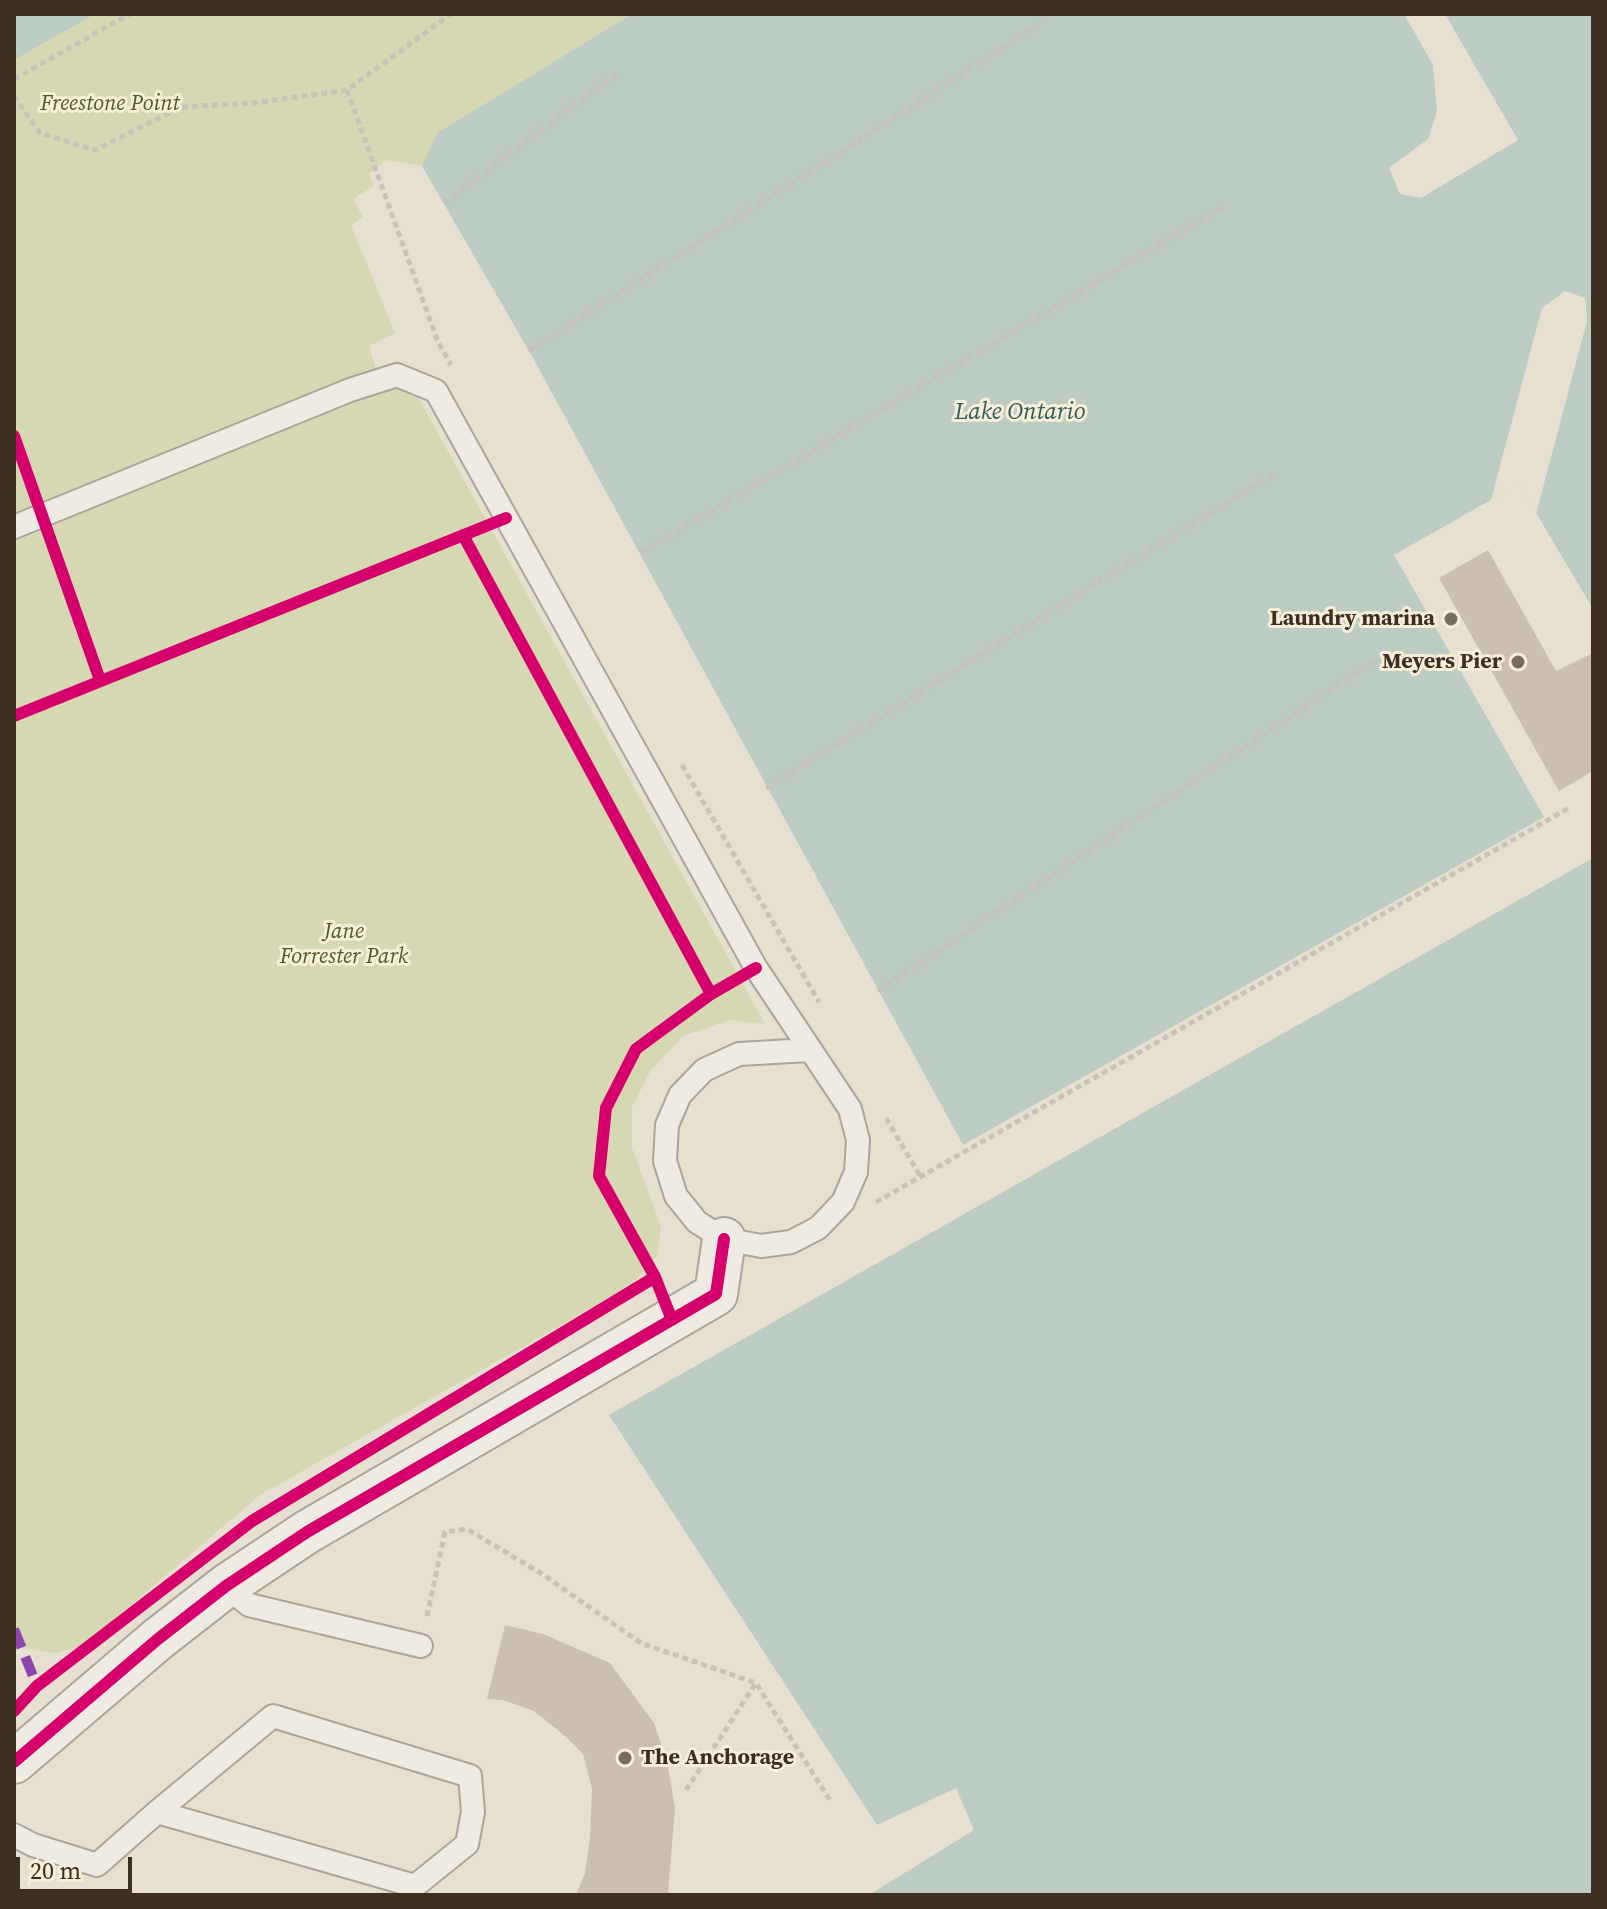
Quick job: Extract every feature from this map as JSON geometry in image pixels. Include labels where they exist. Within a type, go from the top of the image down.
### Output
[{"type":"street","points":[[14,1762],[158,1639],[226,1586],[307,1532],[716,1294],[724,1239]]},
{"type":"lane","points":[[14,527],[350,390],[397,375],[436,391],[756,968],[850,1109],[858,1140],[856,1172],[843,1202],[818,1228],[791,1242],[761,1246],[724,1239],[697,1222],[676,1196],[665,1161],[667,1125],[680,1095],[704,1070],[739,1054],[809,1050]]},
{"type":"lane","points":[[226,1586],[249,1605],[421,1646]]},
{"type":"lane","points":[[14,1835],[33,1845],[97,1865],[157,1812],[273,1716],[470,1776],[473,1812],[467,1844],[415,1886],[157,1812]]},
{"type":"path","points":[[14,79],[130,14]]},
{"type":"path","points":[[14,96],[40,133],[95,150],[181,107],[254,103],[347,90],[451,14]]},
{"type":"path","points":[[529,351],[1045,21]]},
{"type":"path","points":[[444,203],[618,72]]},
{"type":"path","points":[[347,90],[438,342],[454,370]]},
{"type":"path","points":[[641,553],[1224,206]]},
{"type":"path","points":[[766,788],[1273,474]]},
{"type":"path","points":[[878,991],[1375,660]]},
{"type":"path","points":[[675,752],[825,1012]]},
{"type":"path","points":[[880,1108],[920,1176],[1569,808]]},
{"type":"path","points":[[421,1646],[445,1532],[467,1529],[542,1574],[641,1643],[756,1683],[831,1802]]},
{"type":"path","points":[[686,1790],[756,1683]]},
{"type":"green space","name":"Jane Forrester Park","points":[[95,14],[632,14],[437,133],[422,166],[385,160],[369,174],[374,186],[353,199],[363,217],[351,225],[395,333],[369,346],[381,387],[397,387],[419,399],[765,1024],[730,1020],[683,1036],[651,1070],[632,1107],[632,1148],[661,1226],[658,1254],[632,1285],[260,1495],[82,1647],[55,1653],[22,1648],[14,1642],[14,60]]},
{"type":"water","points":[[14,14],[95,14],[14,60]]},
{"type":"water","name":"Lake Ontario","points":[[632,14],[1593,14],[1593,609],[1519,484],[1394,555],[1544,817],[963,1145],[529,351],[422,166],[437,133]]},
{"type":"water","points":[[1593,858],[1593,1895],[869,1895],[974,1830],[956,1788],[877,1825],[609,1415]]},
{"type":"pier","points":[[1404,14],[1445,14],[1518,140],[1421,198],[1400,194],[1389,168],[1428,139],[1437,111],[1433,65]]},
{"type":"pier","points":[[1565,291],[1585,298],[1587,321],[1536,514],[1519,484],[1491,500],[1542,308]]},
{"type":"building","name":"Meyers Pier","points":[[1488,550],[1556,671],[1593,653],[1593,771],[1559,791],[1439,578]]},
{"type":"building","name":"The Anchorage","points":[[505,1625],[543,1634],[610,1663],[654,1723],[667,1761],[675,1808],[668,1895],[576,1895],[585,1873],[590,1838],[592,1789],[583,1754],[534,1711],[503,1700],[487,1699]]},
{"type":"marked path","points":[[14,1629],[37,1686]]},
{"type":"cycle path","points":[[14,436],[100,680]]},
{"type":"cycle path","points":[[14,716],[506,518]]},
{"type":"cycle path","points":[[463,535],[711,994]]},
{"type":"cycle path","points":[[672,1320],[655,1277],[599,1176],[606,1108],[636,1049],[711,994],[756,968]]},
{"type":"cycle path","points":[[14,1762],[158,1639],[226,1586],[307,1532],[716,1294],[724,1239]]},
{"type":"cycle path","points":[[14,1711],[37,1686],[252,1521],[655,1277]]},
{"type":"place","name":"Laundry marina","points":[[1451,619]]},
{"type":"place","name":"Meyers Pier","points":[[1518,662]]},
{"type":"place","name":"The Anchorage","points":[[625,1758]]},
{"type":"park label","name":"Freestone Point","points":[[110,104]]}]
